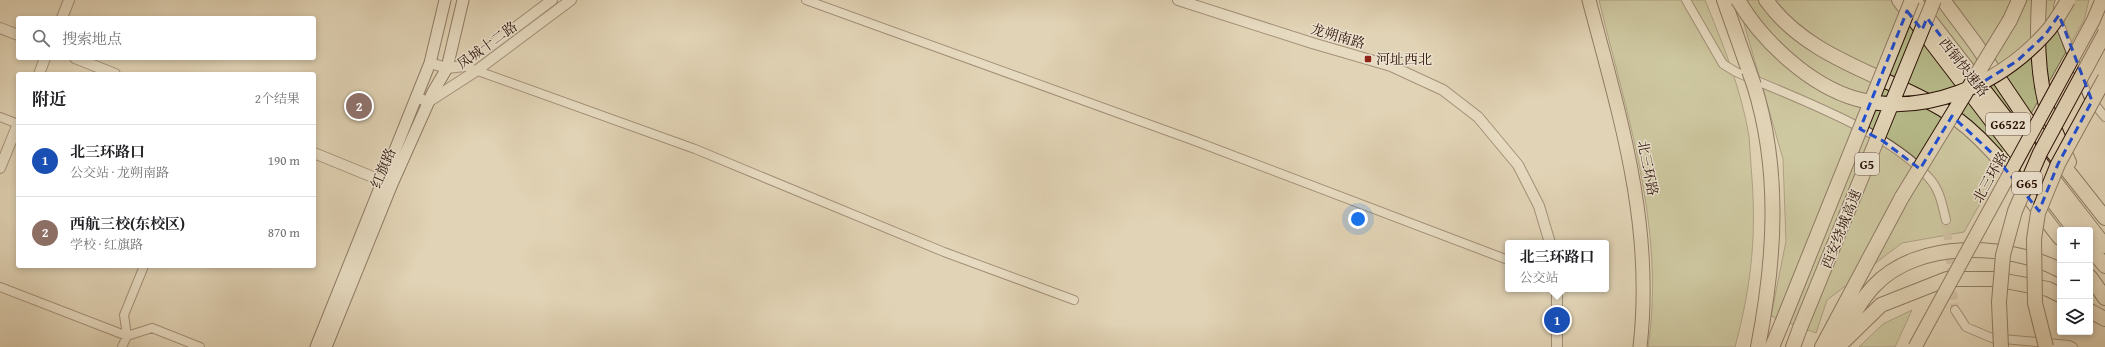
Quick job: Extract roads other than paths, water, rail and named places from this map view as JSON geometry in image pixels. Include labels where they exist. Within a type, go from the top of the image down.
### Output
[{"type":"highway","name":"北三环路","points":[[1589,0],[1626,139],[1638,202],[1643,260],[1640,347]]},
{"type":"highway","points":[[1724,0],[1754,86],[1769,154],[1773,195],[1773,239],[1768,289],[1758,347]]},
{"type":"highway","points":[[1738,0],[1746,14],[1776,49],[1803,70],[1831,88],[1858,99],[1889,103],[1917,102],[1950,95],[1977,86],[1997,75],[2017,61],[2045,35],[2068,0]]},
{"type":"highway","points":[[1766,0],[1776,14],[1803,37],[1833,55],[1943,109],[1972,132],[1994,155],[2057,234]]},
{"type":"highway","name":"西铜快速路","points":[[1899,0],[2073,227]]},
{"type":"highway","name":"西铜快速路","points":[[1913,0],[2105,246]]},
{"type":"highway","name":"西安绕城高速","points":[[1772,347],[1913,0]]},
{"type":"highway","name":"西安绕城高速","points":[[1793,347],[1934,0]]},
{"type":"highway","points":[[1943,0],[1975,43],[2026,117],[2080,188],[2105,218]]},
{"type":"highway","points":[[1822,347],[1902,197],[2010,20],[2019,0]]},
{"type":"highway","points":[[2039,0],[2038,45],[2045,102],[2080,188]]},
{"type":"highway","name":"北三环路","points":[[1915,347],[2026,145],[2102,0]]},
{"type":"highway","name":"G65","points":[[2001,347],[1999,302],[2003,255],[2015,211],[2040,153],[2105,33]]},
{"type":"highway","name":"G65","points":[[2046,347],[2034,303],[2034,238],[2038,213],[2058,164],[2105,78]]},
{"type":"highway","points":[[1835,347],[1854,312],[1875,285],[1898,268],[1926,256],[1949,250],[1984,250],[2019,255],[2057,269]]},
{"type":"highway","points":[[2093,252],[2105,266]]},
{"type":"highway","points":[[1839,347],[1850,333],[1881,305],[1947,279],[1994,279],[2048,289],[2057,294]]},
{"type":"highway","points":[[2093,281],[2105,298]]},
{"type":"highway","points":[[2093,297],[2105,310]]},
{"type":"highway","points":[[2093,313],[2105,319]]},
{"type":"main road","name":"红旗路","points":[[326,347],[387,182],[416,97],[430,63],[445,0]]},
{"type":"main road","name":"红旗路","points":[[316,347],[387,182],[447,68],[463,0]]},
{"type":"street","points":[[63,16],[69,0]]},
{"type":"street","name":"凤城十二路","points":[[430,63],[447,68],[464,66],[552,0]]},
{"type":"street","name":"凤城十二路","points":[[428,102],[476,71],[571,0]]},
{"type":"street","points":[[806,0],[1195,141],[1505,259]]},
{"type":"street","name":"龙朔南路","points":[[1178,0],[1312,43],[1391,66],[1443,90],[1478,117],[1518,165],[1539,206],[1549,240]]},
{"type":"street","points":[[1686,0],[1723,64],[1736,72],[1833,115],[1883,141],[1912,162],[1930,178],[1941,196],[1946,220]]},
{"type":"street","points":[[2060,0],[2058,7],[2060,25],[2088,96],[2105,117]]},
{"type":"street","points":[[0,28],[16,34]]},
{"type":"street","points":[[40,72],[44,60]]},
{"type":"street","points":[[80,60],[110,72]]},
{"type":"street","points":[[464,66],[695,149],[944,252],[1074,300]]},
{"type":"street","points":[[416,97],[428,102]]},
{"type":"street","points":[[0,117],[16,123]]},
{"type":"street","points":[[0,168],[16,129]]},
{"type":"street","points":[[316,154],[387,182]]},
{"type":"street","points":[[122,347],[127,336],[124,315],[143,268]]},
{"type":"street","points":[[0,287],[127,336],[152,328],[200,347]]},
{"type":"street","points":[[1557,292],[1557,347]]},
{"type":"street","points":[[1955,310],[1966,327],[1992,338],[2069,345],[2073,347]]},
{"type":"tunnel","points":[[1946,220],[1955,310]]},
{"type":"place","name":"河址西北","points":[[1368,59]]},
{"type":"place","name":"西航三校(东校区)","points":[[359,106]]},
{"type":"place","name":"北三环路口","points":[[1557,320]]}]
